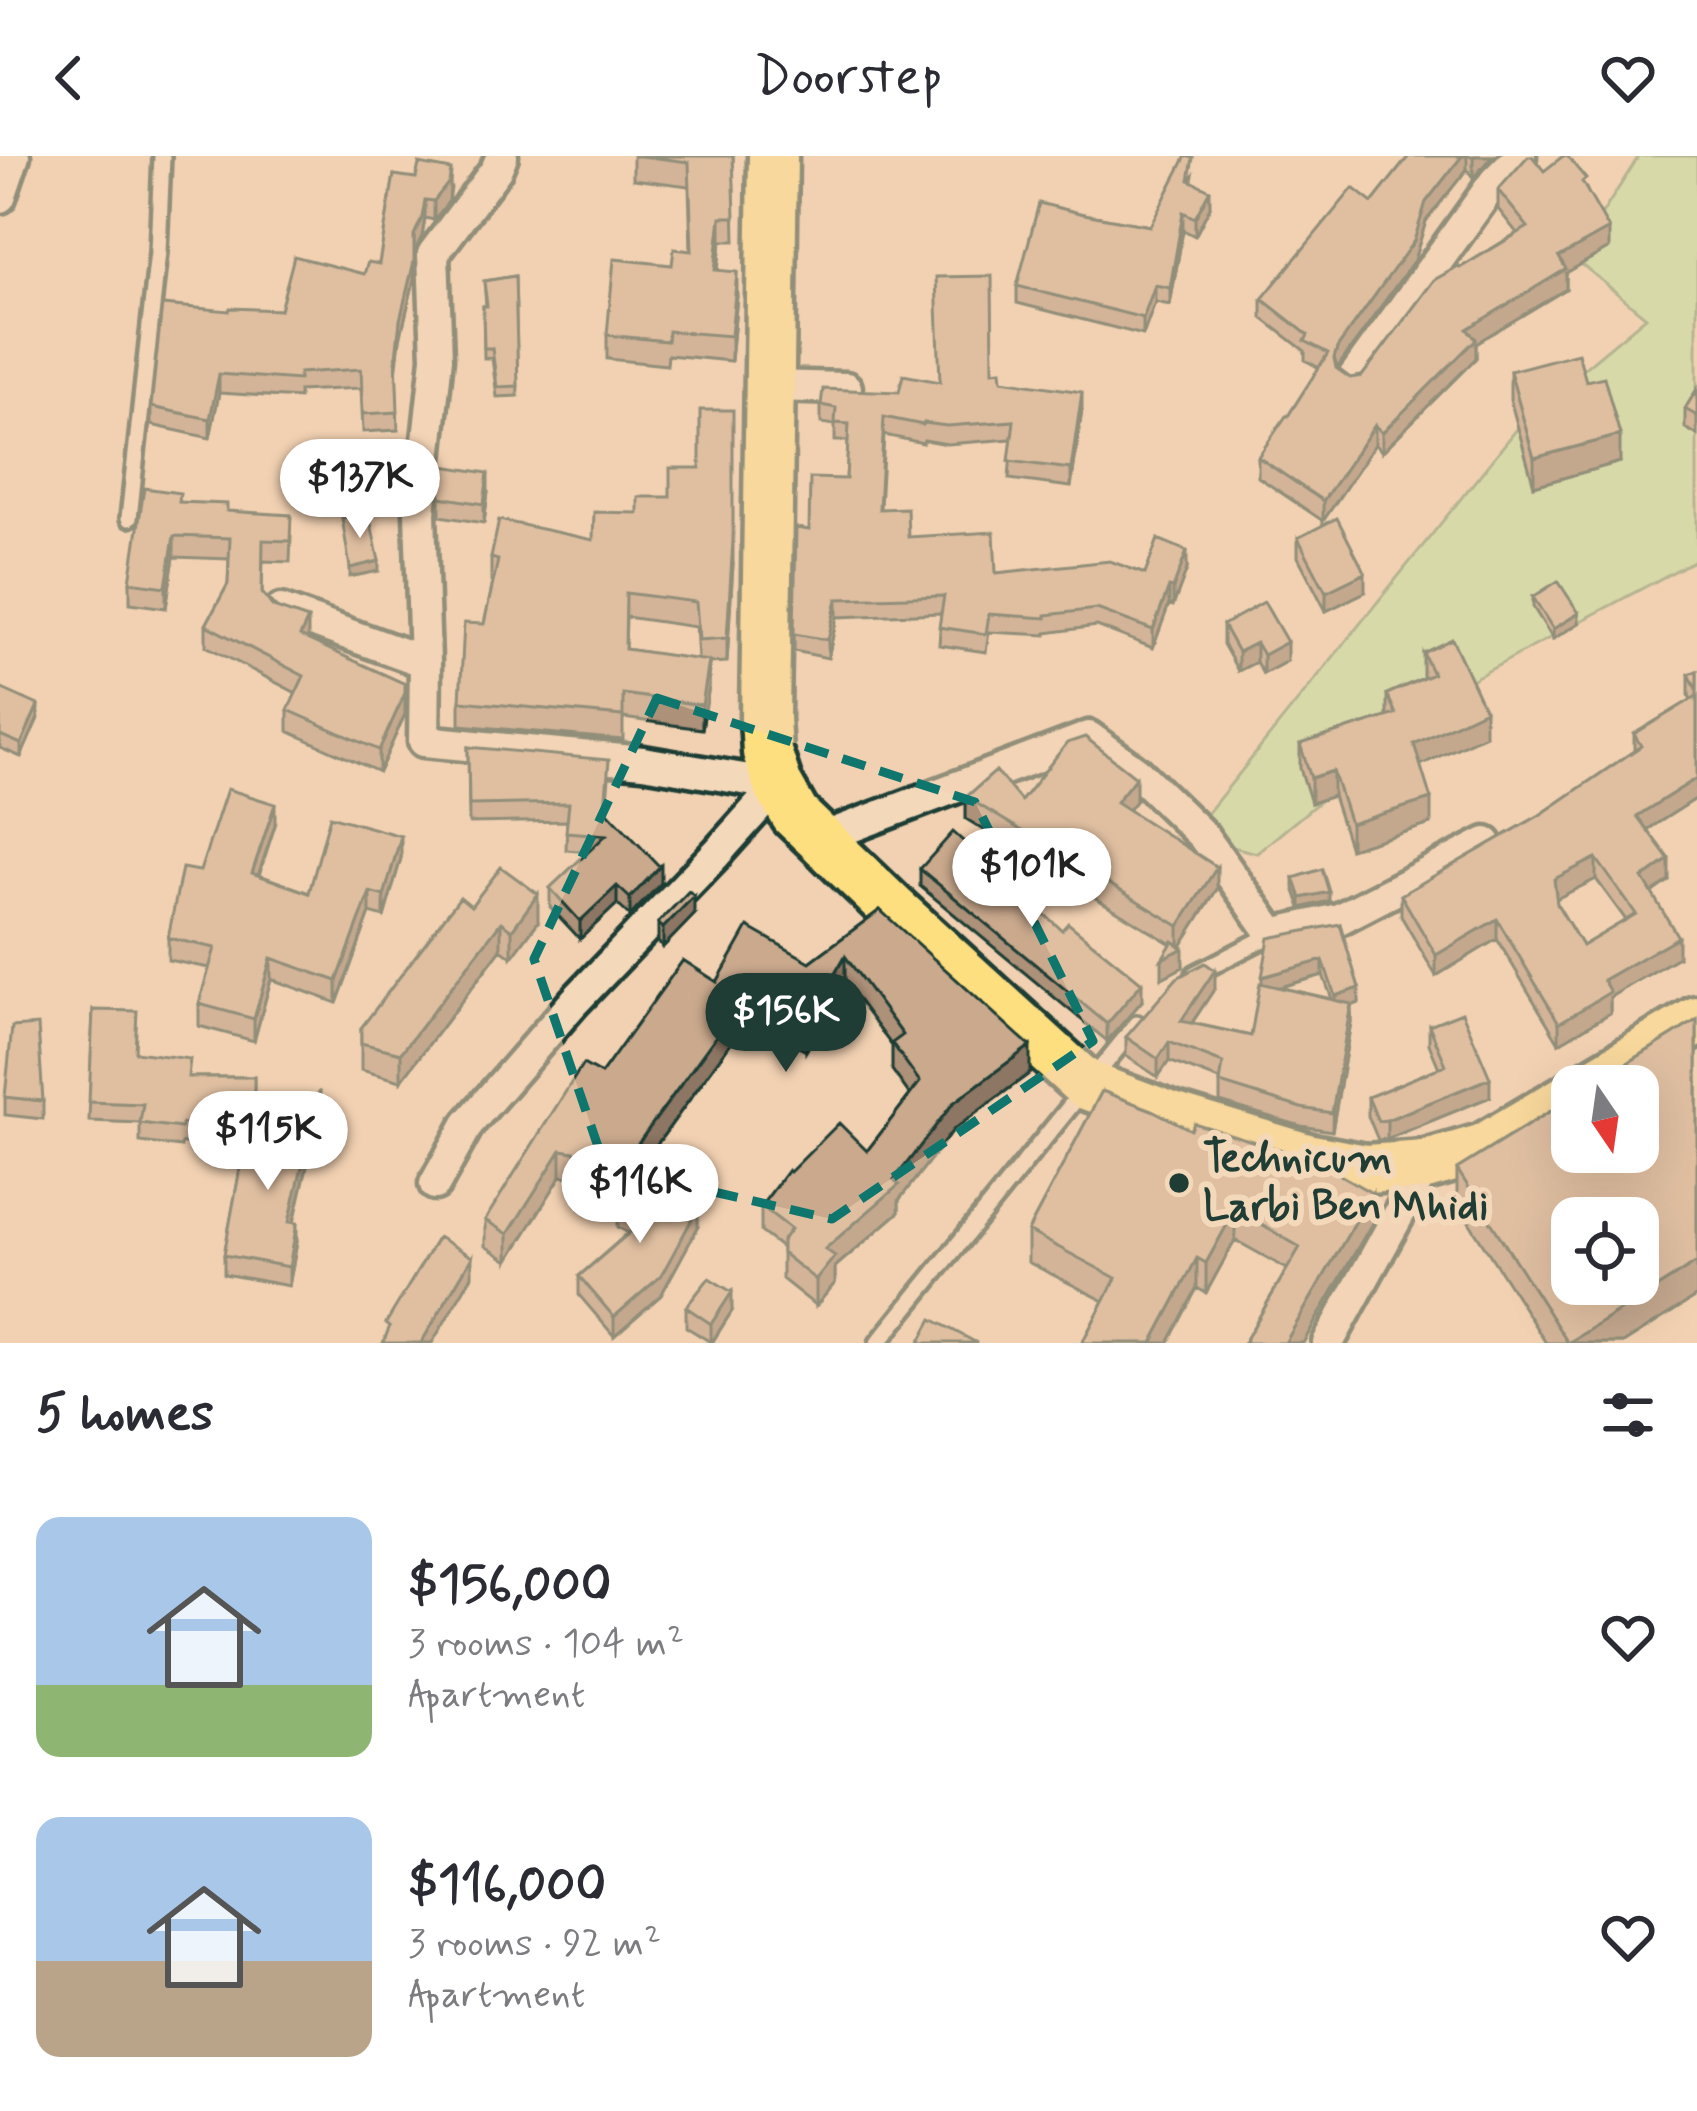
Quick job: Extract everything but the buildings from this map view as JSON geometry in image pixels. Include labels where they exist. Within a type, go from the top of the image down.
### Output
[{"type":"main road","points":[[773,156],[764,718],[767,752],[795,815],[1086,1085],[1172,1118],[1307,1158],[1366,1168],[1426,1165],[1484,1148],[1551,1108]]},
{"type":"main road","points":[[1623,1065],[1697,1021]]},
{"type":"street","points":[[0,197],[14,156]]},
{"type":"street","points":[[502,156],[433,254],[437,358],[420,513],[424,741],[643,762],[778,785]]},
{"type":"street","points":[[1353,378],[1495,181],[1520,156]]},
{"type":"street","points":[[770,386],[846,388]]},
{"type":"street","points":[[281,610],[425,662]]},
{"type":"street","points":[[819,839],[1089,736],[1138,772],[1203,836],[1273,934],[1339,919],[1486,843]]},
{"type":"street","points":[[435,1184],[468,1124],[574,1001],[778,785]]},
{"type":"street","points":[[1328,1343],[1426,1165]]},
{"type":"lane","points":[[129,518],[158,252],[162,156]]},
{"type":"lane","points":[[1190,977],[1273,934]]},
{"type":"lane","points":[[878,1343],[1155,1004]]},
{"type":"highlighted area","points":[[657,698],[975,802],[1093,1041],[832,1219],[605,1167],[534,959]]},
{"type":"green space","points":[[1639,156],[1697,156],[1697,559],[1458,687],[1257,853],[1189,836],[1529,414],[1646,317],[1574,258]]},
{"type":"place","name":"Technicum Larbi Ben Mhidi","points":[[1179,1183]]}]
